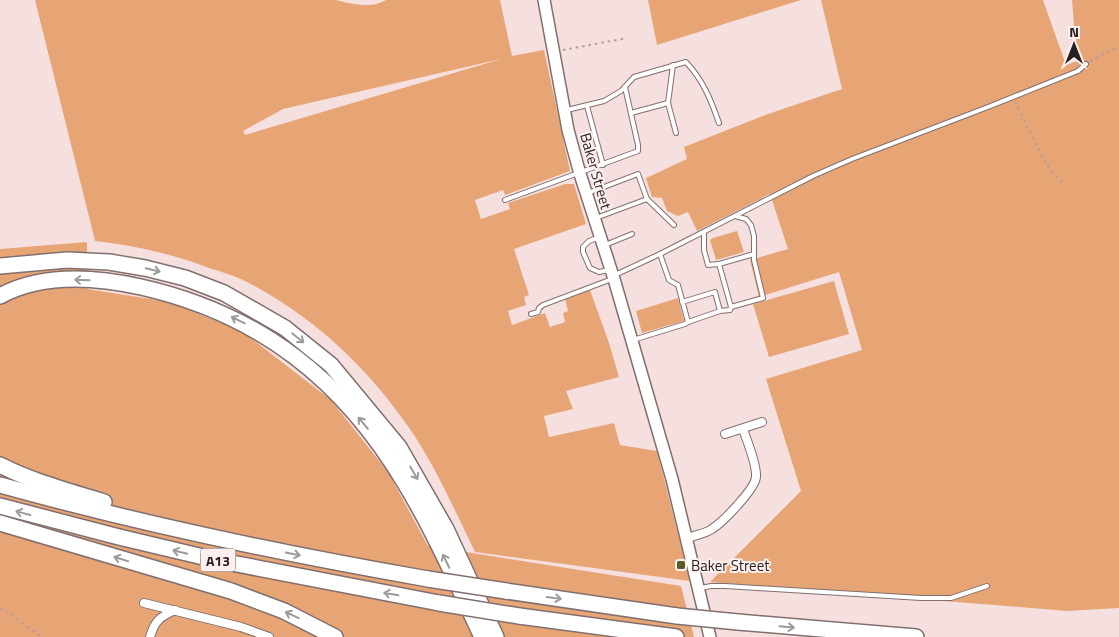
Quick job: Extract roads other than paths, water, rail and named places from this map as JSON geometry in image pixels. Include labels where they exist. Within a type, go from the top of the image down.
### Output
[{"type":"highway","points":[[0,266],[67,260],[108,262],[145,268],[185,278],[224,292],[285,328],[331,365],[399,447],[446,529],[496,637]]},
{"type":"highway","points":[[0,296],[22,286],[43,282],[95,280],[128,284],[209,307],[243,323],[289,352],[320,377],[341,398],[366,427],[391,461],[420,508],[482,637]]},
{"type":"highway","points":[[0,465],[16,474],[38,482],[246,544]]},
{"type":"highway","name":"A13","points":[[0,485],[246,544],[325,561],[428,579],[677,616],[916,637]]},
{"type":"highway","name":"A13","points":[[0,506],[216,560],[439,603],[519,616],[676,637]]},
{"type":"highway","points":[[0,523],[232,591],[284,611],[335,637]]},
{"type":"main road","name":"Baker Street","points":[[544,0],[564,111],[580,174],[632,340],[672,479],[710,637]]},
{"type":"street","points":[[725,434],[762,422]]},
{"type":"street","points":[[687,538],[714,528],[749,493],[754,484],[755,468],[742,429]]},
{"type":"street","points":[[144,603],[241,627],[269,637]]},
{"type":"street","points":[[150,637],[153,627],[160,616],[175,610]]},
{"type":"lane","points":[[564,111],[604,101],[626,86],[634,76],[686,62],[706,89],[719,123]]},
{"type":"lane","points":[[531,314],[538,312],[540,306],[660,254],[813,176],[1078,71],[1086,64]]},
{"type":"lane","points":[[673,65],[668,103],[676,133]]},
{"type":"lane","points":[[506,200],[603,166],[638,151],[626,86]]},
{"type":"lane","points":[[631,114],[668,103]]},
{"type":"lane","points":[[587,106],[603,166]]},
{"type":"lane","points":[[586,194],[638,174],[647,199],[674,225]]},
{"type":"lane","points":[[594,218],[647,199]]},
{"type":"lane","points":[[632,340],[763,298],[754,254],[754,236],[751,225],[746,219],[735,216]]},
{"type":"lane","points":[[704,232],[704,250],[708,265],[754,254]]},
{"type":"lane","points":[[612,274],[590,268],[583,252],[583,247],[589,241],[601,241],[632,234]]},
{"type":"lane","points":[[660,254],[669,280],[678,285],[688,322]]},
{"type":"lane","points":[[718,264],[731,307]]},
{"type":"lane","points":[[682,302],[715,292],[720,311]]},
{"type":"lane","points":[[699,589],[711,586],[725,586],[952,598],[987,586]]},
{"type":"place","name":"Baker Street","points":[[681,565]]}]
